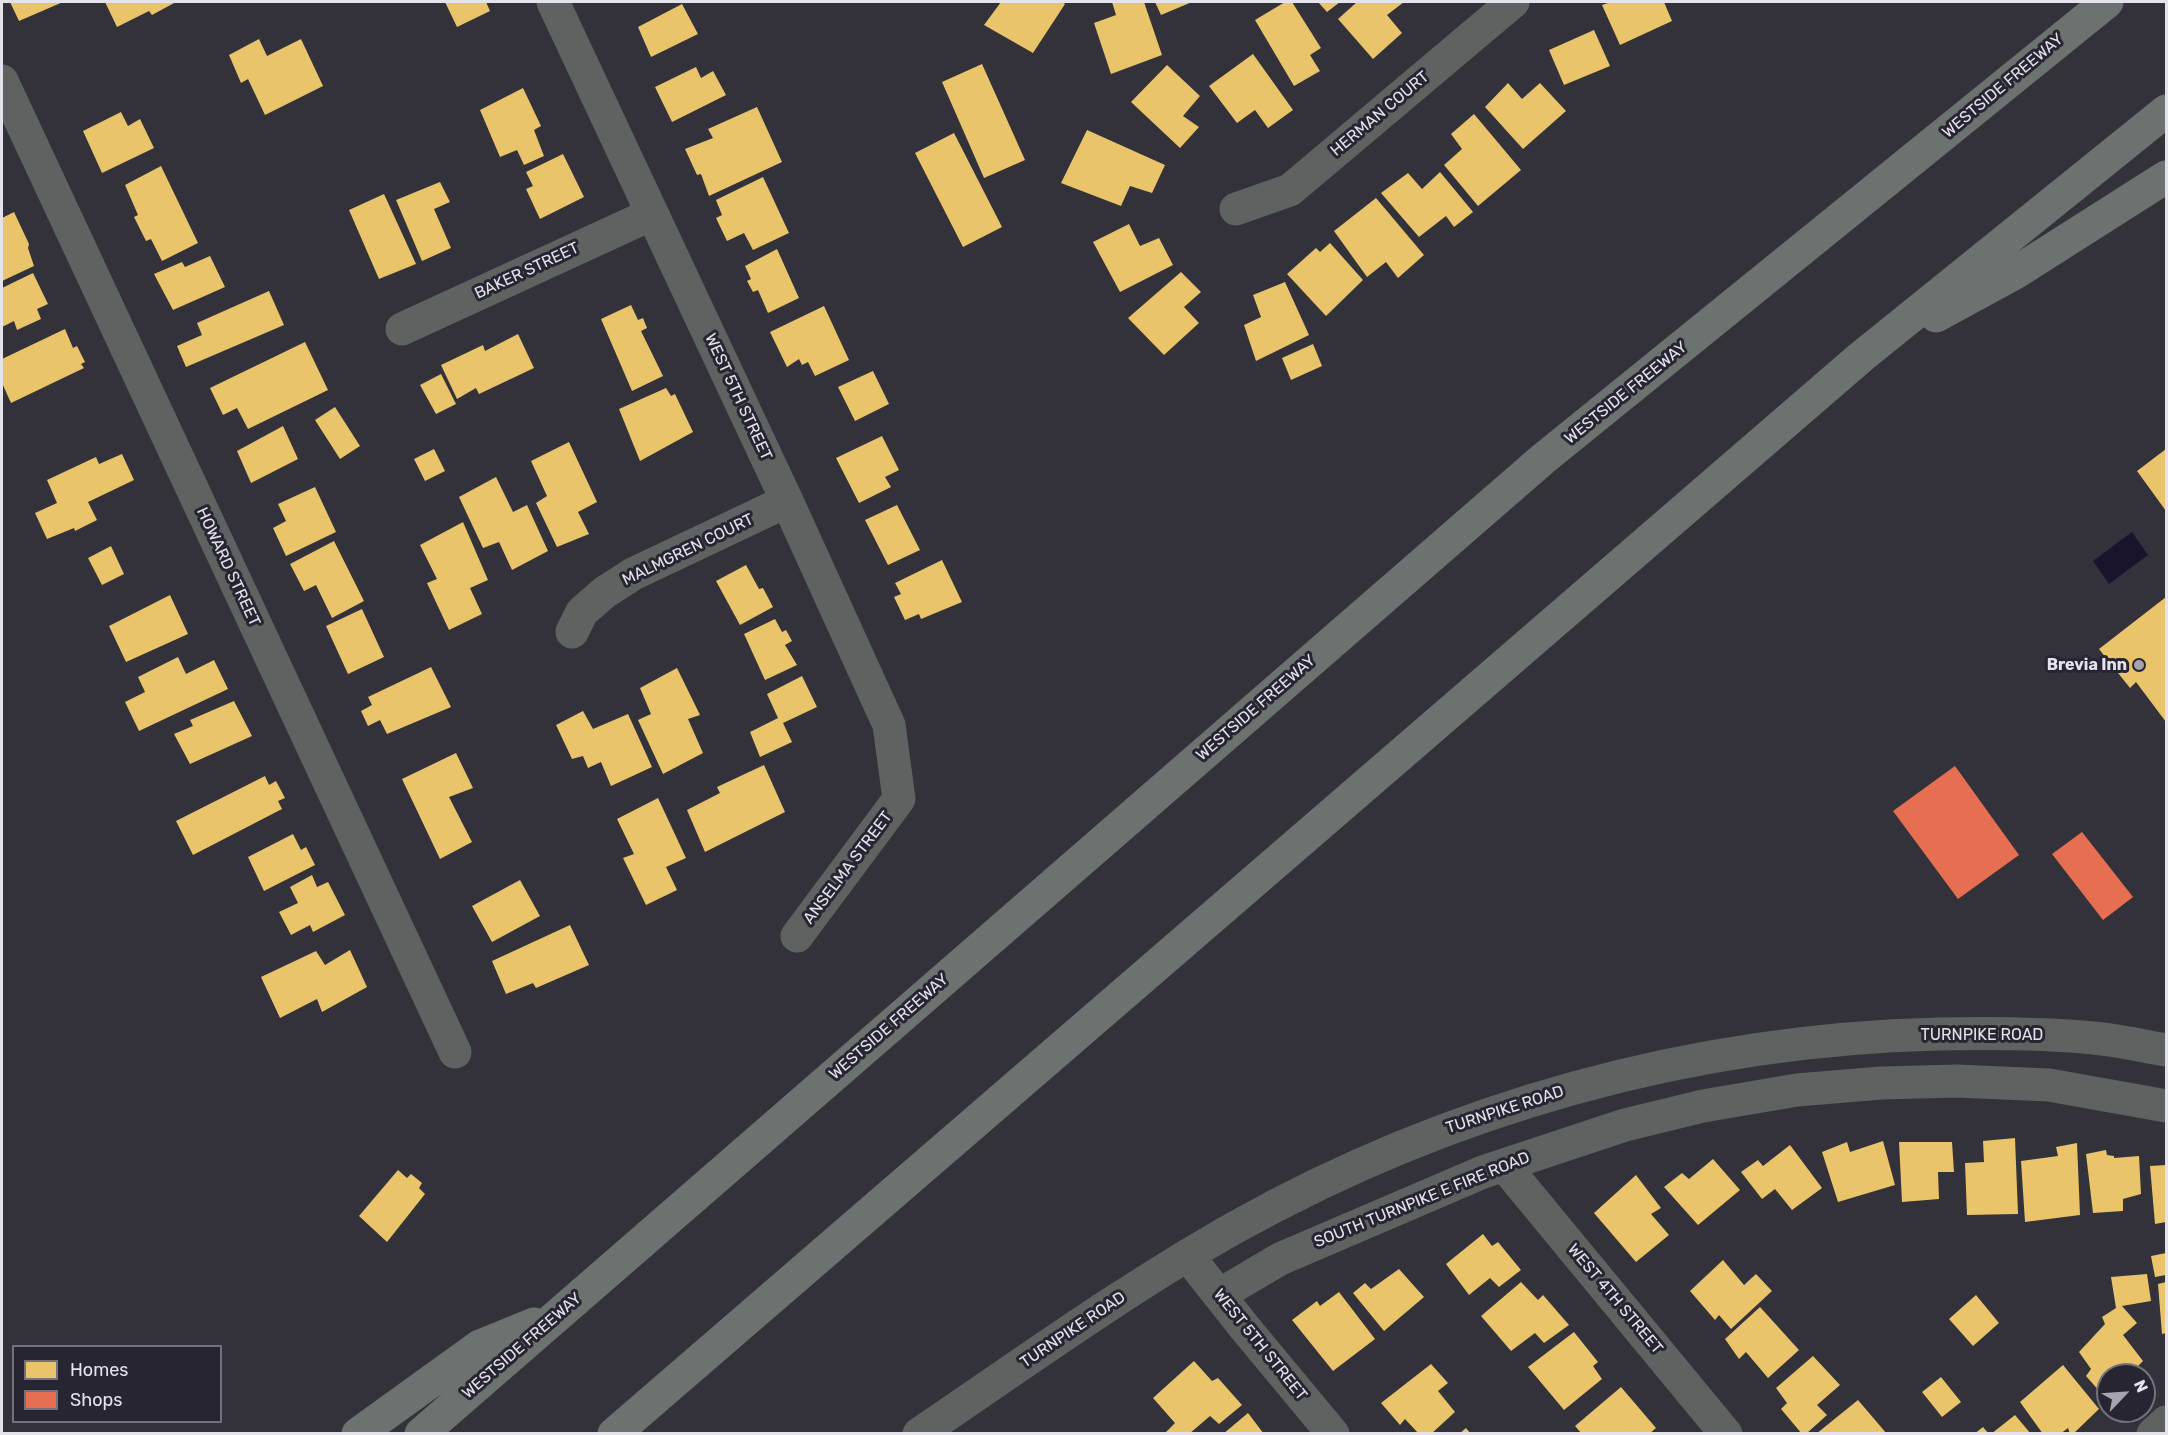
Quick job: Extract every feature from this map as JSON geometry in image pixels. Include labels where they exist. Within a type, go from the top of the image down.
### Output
[{"type":"highway","name":"WESTSIDE FREEWAY","points":[[421,1434],[1543,459],[1850,212],[2098,6]]},
{"type":"highway","points":[[614,1434],[1861,357],[2166,111]]},
{"type":"highway","points":[[1861,357],[2015,273],[2166,177]]},
{"type":"highway","points":[[358,1434],[480,1346],[558,1315]]},
{"type":"highway","points":[[632,1434],[654,1398]]},
{"type":"street","name":"WEST 5TH STREET","points":[[553,2],[787,501],[889,725],[899,800]]},
{"type":"street","name":"HERMAN COURT","points":[[1236,209],[1290,190],[1480,13],[1513,2]]},
{"type":"street","name":"HOWARD STREET","points":[[2,81],[455,1052]]},
{"type":"street","name":"BAKER STREET","points":[[402,329],[652,214]]},
{"type":"street","name":"MALMGREN COURT","points":[[572,632],[582,612],[605,592],[633,574],[787,501]]},
{"type":"street","name":"ANSELMA STREET","points":[[797,936],[899,800]]},
{"type":"street","name":"TURNPIKE ROAD","points":[[919,1434],[1138,1287],[1236,1227],[1328,1179],[1429,1135],[1534,1098],[1623,1074],[1731,1053],[1811,1042],[1895,1035],[1994,1033],[2083,1037],[2166,1050]]},
{"type":"street","name":"SOUTH TURNPIKE E FIRE ROAD","points":[[1219,1295],[1280,1259],[1483,1172],[1625,1125],[1702,1106],[1797,1090],[1881,1083],[1980,1082],[2049,1085],[2166,1106]]},
{"type":"street","name":"WEST 4TH STREET","points":[[1504,1165],[1726,1434]]},
{"type":"street","name":"WEST 5TH STREET","points":[[1188,1256],[1333,1434]]},
{"type":"street","points":[[2153,1434],[2166,1422]]},
{"type":"shaded area","points":[[2132,532],[2148,555],[2109,584],[2093,561]]},
{"type":"building: Homes","points":[[10,2],[63,2],[19,21]]},
{"type":"building: Homes","points":[[105,2],[176,2],[152,15],[149,11],[117,27]]},
{"type":"building: Homes","points":[[445,2],[486,2],[490,11],[457,27]]},
{"type":"building: Homes","points":[[1001,2],[1062,2],[1065,4],[1033,53],[984,25]]},
{"type":"building: Homes","points":[[1112,2],[1144,2],[1162,55],[1111,74],[1094,23],[1116,15]]},
{"type":"building: Homes","points":[[1155,2],[1192,2],[1161,15]]},
{"type":"building: Homes","points":[[1285,2],[1292,2],[1321,48],[1310,55],[1320,71],[1294,86],[1255,20]]},
{"type":"building: Homes","points":[[1318,2],[1340,2],[1327,12]]},
{"type":"building: Homes","points":[[1357,2],[1404,2],[1387,15],[1402,33],[1373,59],[1338,19]]},
{"type":"building: Homes","points":[[1611,2],[1664,2],[1672,21],[1620,45],[1602,5]]},
{"type":"building: Homes","points":[[682,4],[698,34],[651,57],[638,27]]},
{"type":"building: Homes","points":[[1594,30],[1610,66],[1564,85],[1549,50]]},
{"type":"building: Homes","points":[[259,39],[267,56],[301,39],[323,86],[265,115],[248,79],[241,83],[229,55]]},
{"type":"building: Homes","points":[[1253,54],[1293,110],[1268,128],[1255,110],[1237,123],[1209,86]]},
{"type":"building: Homes","points":[[982,64],[1025,160],[984,178],[942,82]]},
{"type":"building: Homes","points":[[1167,65],[1200,96],[1183,116],[1199,127],[1180,148],[1131,102]]},
{"type":"building: Homes","points":[[696,67],[701,78],[713,71],[726,95],[672,122],[655,87]]},
{"type":"building: Homes","points":[[1508,83],[1522,99],[1540,83],[1566,111],[1523,149],[1485,107]]},
{"type":"building: Homes","points":[[523,88],[541,126],[534,130],[544,156],[524,165],[517,150],[500,157],[480,110]]},
{"type":"building: Homes","points":[[757,107],[782,162],[709,196],[701,174],[697,175],[685,149],[713,138],[708,129]]},
{"type":"building: Homes","points":[[121,112],[128,126],[140,119],[154,148],[102,173],[83,131]]},
{"type":"building: Homes","points":[[1474,114],[1521,170],[1478,206],[1444,165],[1462,149],[1451,134]]},
{"type":"building: Homes","points":[[1087,130],[1165,165],[1152,193],[1130,186],[1121,206],[1061,183]]},
{"type":"building: Homes","points":[[954,133],[1002,227],[963,247],[915,153]]},
{"type":"building: Homes","points":[[563,154],[584,197],[540,219],[526,189],[533,186],[526,172]]},
{"type":"building: Homes","points":[[161,166],[198,243],[162,261],[151,239],[146,241],[134,217],[138,215],[125,185]]},
{"type":"building: Homes","points":[[1440,172],[1473,212],[1454,227],[1446,216],[1419,237],[1381,193],[1408,173],[1422,189]]},
{"type":"building: Homes","points":[[763,177],[789,233],[753,250],[744,233],[727,241],[716,218],[722,215],[716,200]]},
{"type":"building: Homes","points":[[440,182],[450,202],[434,209],[451,248],[422,261],[396,200]]},
{"type":"building: Homes","points":[[384,194],[416,264],[379,279],[349,210]]},
{"type":"building: Homes","points":[[1376,198],[1424,255],[1398,278],[1386,262],[1367,277],[1334,231]]},
{"type":"building: Homes","points":[[14,212],[29,244],[28,248],[34,266],[2,281],[2,218]]},
{"type":"building: Homes","points":[[1129,224],[1140,246],[1159,238],[1173,265],[1120,292],[1093,242]]},
{"type":"building: Homes","points":[[1330,243],[1363,280],[1326,316],[1287,274],[1316,248],[1320,252]]},
{"type":"building: Homes","points":[[777,249],[799,298],[768,313],[758,290],[753,292],[747,281],[751,279],[745,266]]},
{"type":"building: Homes","points":[[210,256],[225,287],[173,310],[154,274],[182,262],[185,267]]},
{"type":"building: Homes","points":[[1181,272],[1201,292],[1184,307],[1199,323],[1164,355],[1128,318]]},
{"type":"building: Homes","points":[[33,273],[48,304],[37,309],[41,319],[17,330],[14,321],[2,327],[2,288]]},
{"type":"building: Homes","points":[[1285,282],[1309,335],[1256,361],[1244,325],[1261,317],[1253,295]]},
{"type":"building: Homes","points":[[269,291],[284,325],[186,367],[177,346],[202,335],[197,323]]},
{"type":"building: Homes","points":[[631,305],[638,320],[643,318],[647,328],[641,331],[663,376],[632,391],[601,319]]},
{"type":"building: Homes","points":[[824,306],[849,360],[815,376],[808,362],[802,365],[799,359],[787,367],[770,332]]},
{"type":"building: Homes","points":[[65,329],[73,348],[77,346],[85,362],[81,364],[84,368],[11,403],[2,383],[2,359]]},
{"type":"building: Homes","points":[[518,334],[534,368],[479,394],[476,388],[457,399],[441,365],[483,345],[485,351]]},
{"type":"building: Homes","points":[[305,342],[328,390],[248,429],[237,408],[223,415],[210,388]]},
{"type":"building: Homes","points":[[1313,344],[1322,366],[1291,380],[1282,358]]},
{"type":"building: Homes","points":[[873,371],[889,404],[855,421],[838,387]]},
{"type":"building: Homes","points":[[441,374],[456,404],[436,414],[420,385]]},
{"type":"building: Homes","points":[[666,388],[671,396],[675,394],[693,432],[640,461],[619,409]]},
{"type":"building: Homes","points":[[335,407],[360,446],[340,459],[315,420]]},
{"type":"building: Homes","points":[[283,426],[298,459],[251,483],[237,451]]},
{"type":"building: Homes","points":[[882,436],[899,470],[885,477],[891,487],[859,503],[836,458]]},
{"type":"building: Homes","points":[[569,442],[597,502],[578,512],[589,534],[557,547],[536,503],[547,496],[531,461]]},
{"type":"building: Homes","points":[[434,449],[445,471],[425,481],[414,459]]},
{"type":"building: Homes","points":[[2166,449],[2166,511],[2137,471]]},
{"type":"building: Homes","points":[[122,454],[134,480],[88,502],[97,520],[75,531],[74,528],[47,539],[35,513],[57,503],[47,480],[96,457],[99,464]]},
{"type":"building: Homes","points":[[496,477],[513,512],[527,505],[548,551],[512,570],[499,542],[483,548],[459,497]]},
{"type":"building: Homes","points":[[315,487],[336,532],[286,556],[273,528],[286,521],[278,504]]},
{"type":"building: Homes","points":[[897,505],[920,550],[888,565],[865,520]]},
{"type":"building: Homes","points":[[463,522],[488,580],[470,588],[482,614],[449,630],[427,583],[437,579],[420,545]]},
{"type":"building: Homes","points":[[334,541],[364,601],[332,618],[316,585],[304,591],[290,564]]},
{"type":"building: Homes","points":[[111,546],[124,574],[102,585],[88,558]]},
{"type":"building: Homes","points":[[942,560],[962,602],[921,619],[919,614],[905,620],[894,597],[901,594],[895,583]]},
{"type":"building: Homes","points":[[746,565],[759,589],[763,588],[773,607],[740,625],[716,581]]},
{"type":"building: Homes","points":[[170,595],[188,634],[126,662],[109,626]]},
{"type":"building: Homes","name":"Brevia Inn","points":[[2166,597],[2166,722],[2136,682],[2130,688],[2099,649]]},
{"type":"building: Homes","points":[[362,609],[384,657],[348,674],[326,626]]},
{"type":"building: Homes","points":[[775,619],[782,632],[786,630],[792,641],[785,645],[797,665],[765,680],[744,634]]},
{"type":"building: Homes","points":[[178,657],[186,674],[214,660],[228,689],[139,731],[125,702],[145,692],[138,677]]},
{"type":"building: Homes","points":[[431,667],[451,707],[387,734],[380,720],[368,726],[361,711],[372,705],[368,697]]},
{"type":"building: Homes","points":[[677,668],[700,715],[688,719],[703,753],[663,774],[638,720],[651,714],[640,688]]},
{"type":"building: Homes","points":[[802,676],[817,707],[783,723],[792,742],[760,757],[750,732],[778,718],[767,694]]},
{"type":"building: Homes","points":[[234,701],[252,736],[190,764],[174,734],[193,726],[190,720]]},
{"type":"building: Homes","points":[[583,711],[593,729],[628,714],[652,767],[611,786],[601,762],[588,768],[583,756],[572,759],[556,725]]},
{"type":"building: Homes","points":[[456,753],[473,788],[449,797],[472,842],[440,859],[402,779]]},
{"type":"building: Homes","points":[[764,765],[785,812],[705,852],[687,810],[720,793],[717,787]]},
{"type":"building: Homes","points":[[265,776],[269,785],[276,781],[285,798],[278,801],[282,809],[193,855],[176,821]]},
{"type":"building: Homes","points":[[658,798],[686,858],[666,867],[677,890],[646,905],[623,858],[634,854],[617,819]]},
{"type":"building: Homes","points":[[293,834],[301,850],[306,847],[315,865],[264,891],[248,857]]},
{"type":"building: Homes","points":[[312,875],[317,887],[328,882],[345,915],[313,932],[310,925],[291,935],[279,912],[298,903],[290,887]]},
{"type":"building: Homes","points":[[520,880],[540,916],[492,942],[472,906]]},
{"type":"building: Homes","points":[[570,925],[589,965],[536,988],[533,983],[506,994],[492,961]]},
{"type":"building: Homes","points":[[350,950],[367,987],[322,1012],[317,999],[280,1018],[261,977],[316,951],[325,965]]},
{"type":"building: Homes","points":[[2015,1138],[2018,1214],[1967,1215],[1965,1163],[1984,1162],[1983,1141]]},
{"type":"building: Homes","points":[[1883,1141],[1895,1185],[1838,1202],[1822,1152],[1847,1142],[1850,1152]]},
{"type":"building: Homes","points":[[1899,1142],[1952,1142],[1954,1172],[1938,1172],[1939,1199],[1902,1202]]},
{"type":"building: Homes","points":[[2077,1143],[2080,1215],[2025,1222],[2021,1161],[2058,1156],[2056,1147]]},
{"type":"building: Homes","points":[[1790,1145],[1822,1188],[1792,1210],[1775,1189],[1762,1199],[1741,1172],[1758,1160],[1763,1166]]},
{"type":"building: Homes","points":[[2106,1150],[2107,1155],[2114,1156],[2114,1158],[2139,1156],[2141,1194],[2123,1199],[2123,1211],[2093,1213],[2086,1154]]},
{"type":"building: Homes","points":[[1713,1159],[1740,1190],[1698,1225],[1664,1187],[1682,1173],[1689,1179]]},
{"type":"building: Homes","points":[[2166,1165],[2166,1222],[2155,1224],[2150,1166]]},
{"type":"building: Homes","points":[[398,1170],[407,1178],[411,1174],[422,1183],[419,1188],[425,1194],[387,1242],[359,1216]]},
{"type":"building: Homes","points":[[1636,1175],[1661,1208],[1651,1214],[1669,1235],[1636,1262],[1594,1213]]},
{"type":"building: Homes","points":[[1483,1234],[1492,1246],[1498,1242],[1521,1270],[1499,1287],[1490,1278],[1469,1295],[1446,1264]]},
{"type":"building: Homes","points":[[2166,1253],[2166,1275],[2155,1277],[2151,1256]]},
{"type":"building: Homes","points":[[1723,1260],[1744,1285],[1756,1274],[1772,1291],[1731,1329],[1719,1315],[1715,1320],[1690,1291]]},
{"type":"building: Homes","points":[[1399,1269],[1424,1297],[1384,1331],[1353,1293],[1365,1283],[1371,1289]]},
{"type":"building: Homes","points":[[2147,1274],[2151,1301],[2122,1306],[2137,1323],[2123,1335],[2143,1361],[2141,1363],[2096,1363],[2096,1387],[2086,1376],[2091,1369],[2079,1352],[2105,1324],[2102,1317],[2116,1308],[2111,1277]]},
{"type":"building: Homes","points":[[1521,1282],[1538,1300],[1543,1295],[1569,1325],[1544,1343],[1535,1333],[1511,1351],[1481,1316]]},
{"type":"building: Homes","points":[[2166,1282],[2166,1333],[2162,1334],[2158,1284]]},
{"type":"building: Homes","points":[[1339,1292],[1375,1339],[1333,1371],[1292,1320],[1317,1301],[1320,1306]]},
{"type":"building: Homes","points":[[1976,1295],[1999,1323],[1973,1346],[1949,1319]]},
{"type":"building: Homes","points":[[1760,1307],[1799,1350],[1768,1378],[1746,1352],[1739,1359],[1725,1339]]},
{"type":"building: Homes","points":[[1574,1332],[1598,1362],[1593,1366],[1602,1379],[1564,1410],[1528,1367]]},
{"type":"building: Homes","points":[[1813,1356],[1840,1385],[1817,1405],[1827,1415],[1806,1434],[1802,1434],[1781,1409],[1787,1403],[1776,1388]]},
{"type":"building: Homes","points":[[1194,1361],[1212,1381],[1218,1378],[1242,1405],[1219,1424],[1210,1416],[1189,1434],[1164,1434],[1175,1423],[1153,1398]]},
{"type":"building: Homes","points":[[1431,1364],[1448,1383],[1438,1391],[1455,1412],[1431,1434],[1419,1434],[1405,1419],[1400,1425],[1381,1403]]},
{"type":"building: Homes","points":[[2063,1365],[2096,1405],[2096,1412],[2073,1434],[2070,1434],[2068,1428],[2060,1434],[2043,1434],[2020,1402]]},
{"type":"building: Homes","points":[[1941,1377],[1961,1402],[1942,1417],[1922,1392]]},
{"type":"building: Homes","points":[[1621,1387],[1656,1428],[1649,1434],[1582,1434],[1575,1426]]},
{"type":"building: Homes","points":[[1858,1400],[1887,1434],[1816,1434]]},
{"type":"building: Homes","points":[[1248,1413],[1264,1434],[1223,1434]]},
{"type":"building: Homes","points":[[2015,1415],[2031,1434],[1991,1434]]},
{"type":"building: Homes","points":[[1983,1427],[1989,1434],[1974,1434]]},
{"type":"building: Homes","points":[[1466,1428],[1471,1434],[1459,1434]]},
{"type":"building: Shops","points":[[1955,766],[2019,855],[1958,899],[1893,811]]},
{"type":"building: Shops","points":[[2082,832],[2133,897],[2103,920],[2052,854]]},
{"type":"place","name":"Brevia Inn","points":[[2139,665]]}]
